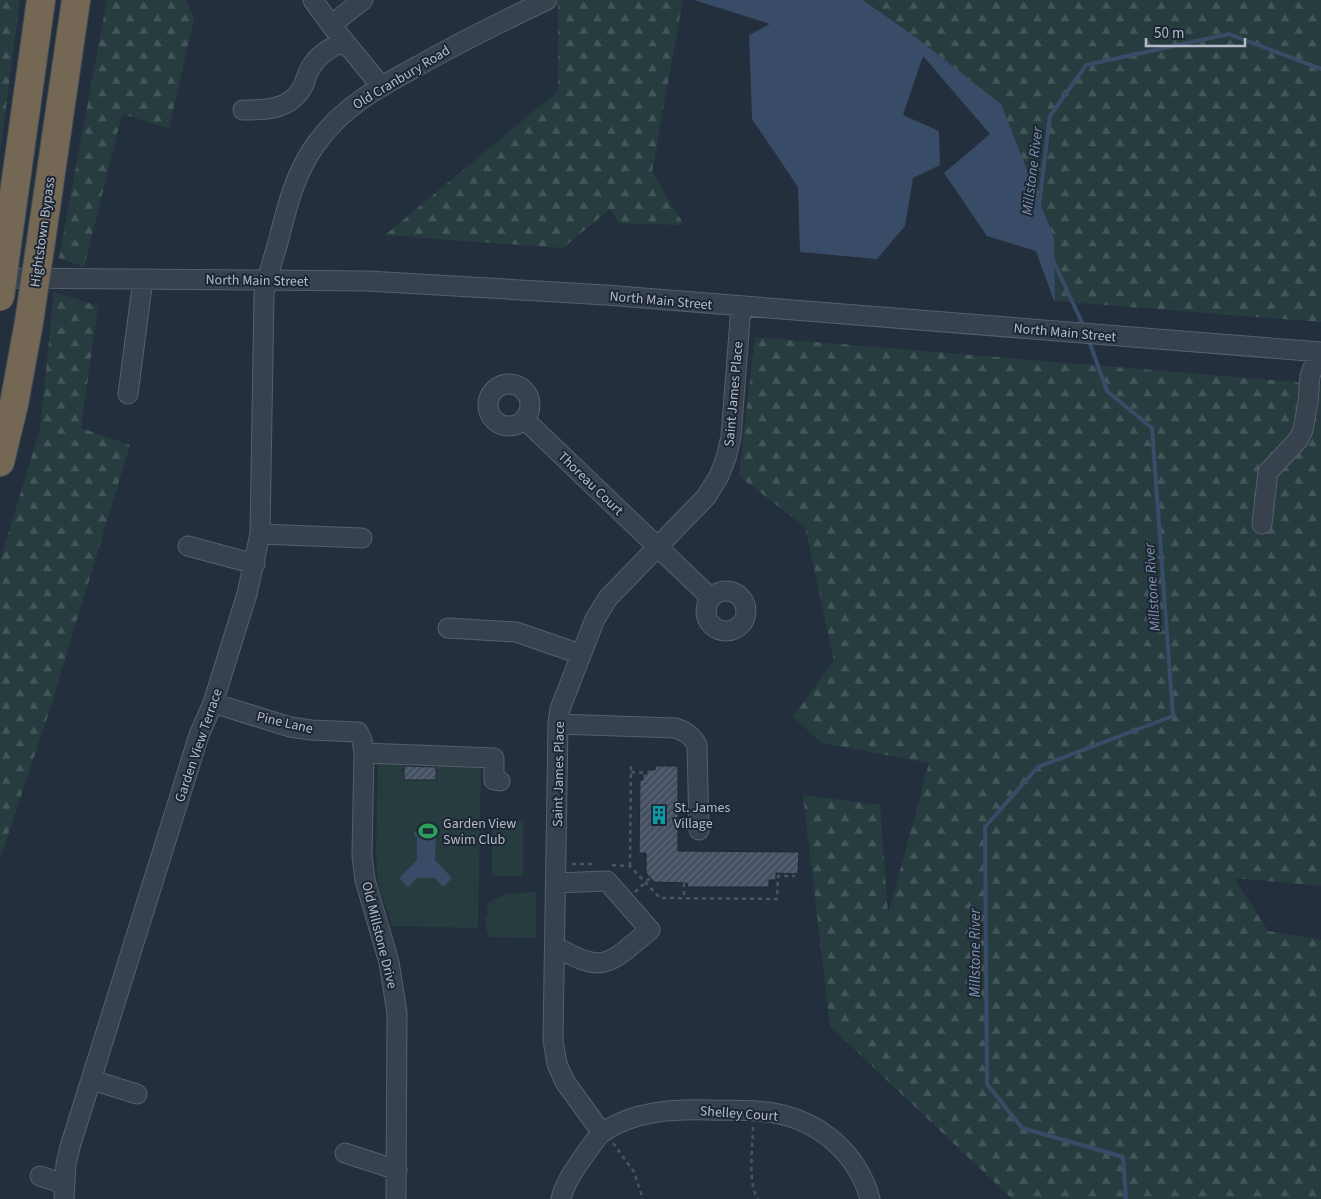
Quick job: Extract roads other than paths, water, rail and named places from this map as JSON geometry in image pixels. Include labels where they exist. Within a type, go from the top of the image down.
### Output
[{"type":"highway","points":[[0,297],[41,0]]},
{"type":"highway","name":"Hightstown Bypass","points":[[0,462],[14,404],[29,322],[76,0]]},
{"type":"street","points":[[313,0],[381,86]]},
{"type":"street","points":[[331,25],[363,0]]},
{"type":"street","name":"Old Cranbury Road","points":[[267,280],[291,195],[301,171],[315,145],[344,113],[381,86],[464,40],[547,0]]},
{"type":"street","points":[[243,110],[274,109],[286,104],[302,88],[311,65],[318,57],[344,41]]},
{"type":"street","name":"North Main Street","points":[[0,278],[368,281],[606,295],[1320,352]]},
{"type":"street","points":[[128,394],[143,279]]},
{"type":"street","name":"Garden View Terrace","points":[[64,1192],[66,1164],[70,1147],[199,734],[213,703],[255,564],[260,534],[264,294],[267,280]]},
{"type":"street","name":"Saint James Place","points":[[607,1138],[565,1082],[557,1064],[553,1040],[558,724],[560,709],[595,618],[608,598],[706,496],[719,476],[731,437],[741,306]]},
{"type":"street","points":[[1262,524],[1268,472],[1298,440],[1303,430],[1310,376],[1320,352]]},
{"type":"street","name":"Thoreau Court","points":[[524,419],[711,598]]},
{"type":"street","points":[[260,534],[362,538]]},
{"type":"street","points":[[188,546],[255,564]]},
{"type":"street","points":[[448,628],[516,632],[580,654]]},
{"type":"street","name":"Pine Lane","points":[[213,703],[290,727],[358,732]]},
{"type":"street","points":[[558,724],[675,728],[693,737],[698,746],[699,830]]},
{"type":"street","name":"Old Millstone Drive","points":[[358,732],[362,740],[364,753],[362,856],[365,880],[390,962],[397,1012],[396,1199]]},
{"type":"street","points":[[364,753],[499,758],[494,780],[500,780]]},
{"type":"street","points":[[555,946],[574,957],[591,963],[603,963],[613,960],[650,930],[607,881],[556,883]]},
{"type":"street","points":[[92,1080],[137,1094]]},
{"type":"street","name":"Shelley Court","points":[[607,1138],[623,1123],[660,1111],[692,1110],[773,1113],[811,1126],[828,1136],[841,1147],[861,1174],[870,1199]]},
{"type":"street","points":[[561,1199],[566,1184],[607,1138]]},
{"type":"street","points":[[345,1152],[396,1170]]},
{"type":"street","points":[[40,1176],[64,1192]]},
{"type":"water","points":[[694,0],[863,0],[914,36],[1001,104],[1054,238],[1055,301],[1036,251],[987,236],[944,173],[990,134],[923,56],[903,115],[939,131],[940,165],[913,178],[905,226],[877,259],[800,252],[798,187],[752,119],[749,35],[770,24]]},
{"type":"water","points":[[414,832],[438,832],[435,860],[452,878],[443,887],[435,878],[417,878],[408,887],[399,878],[417,860],[417,837],[414,836]]},
{"type":"waterway","name":"Millstone River","points":[[1039,205],[1050,116],[1086,65],[1229,34],[1321,69]]},
{"type":"waterway","name":"Millstone River","points":[[1052,258],[1084,327]]},
{"type":"waterway","name":"Millstone River","points":[[1088,338],[1107,391],[1152,428],[1173,716],[1038,767],[985,827],[987,1084],[1022,1128],[1123,1157],[1126,1199]]},
{"type":"place","name":"St. James Village","points":[[659,815]]},
{"type":"place","name":"Garden View Swim Club","points":[[428,831]]}]
